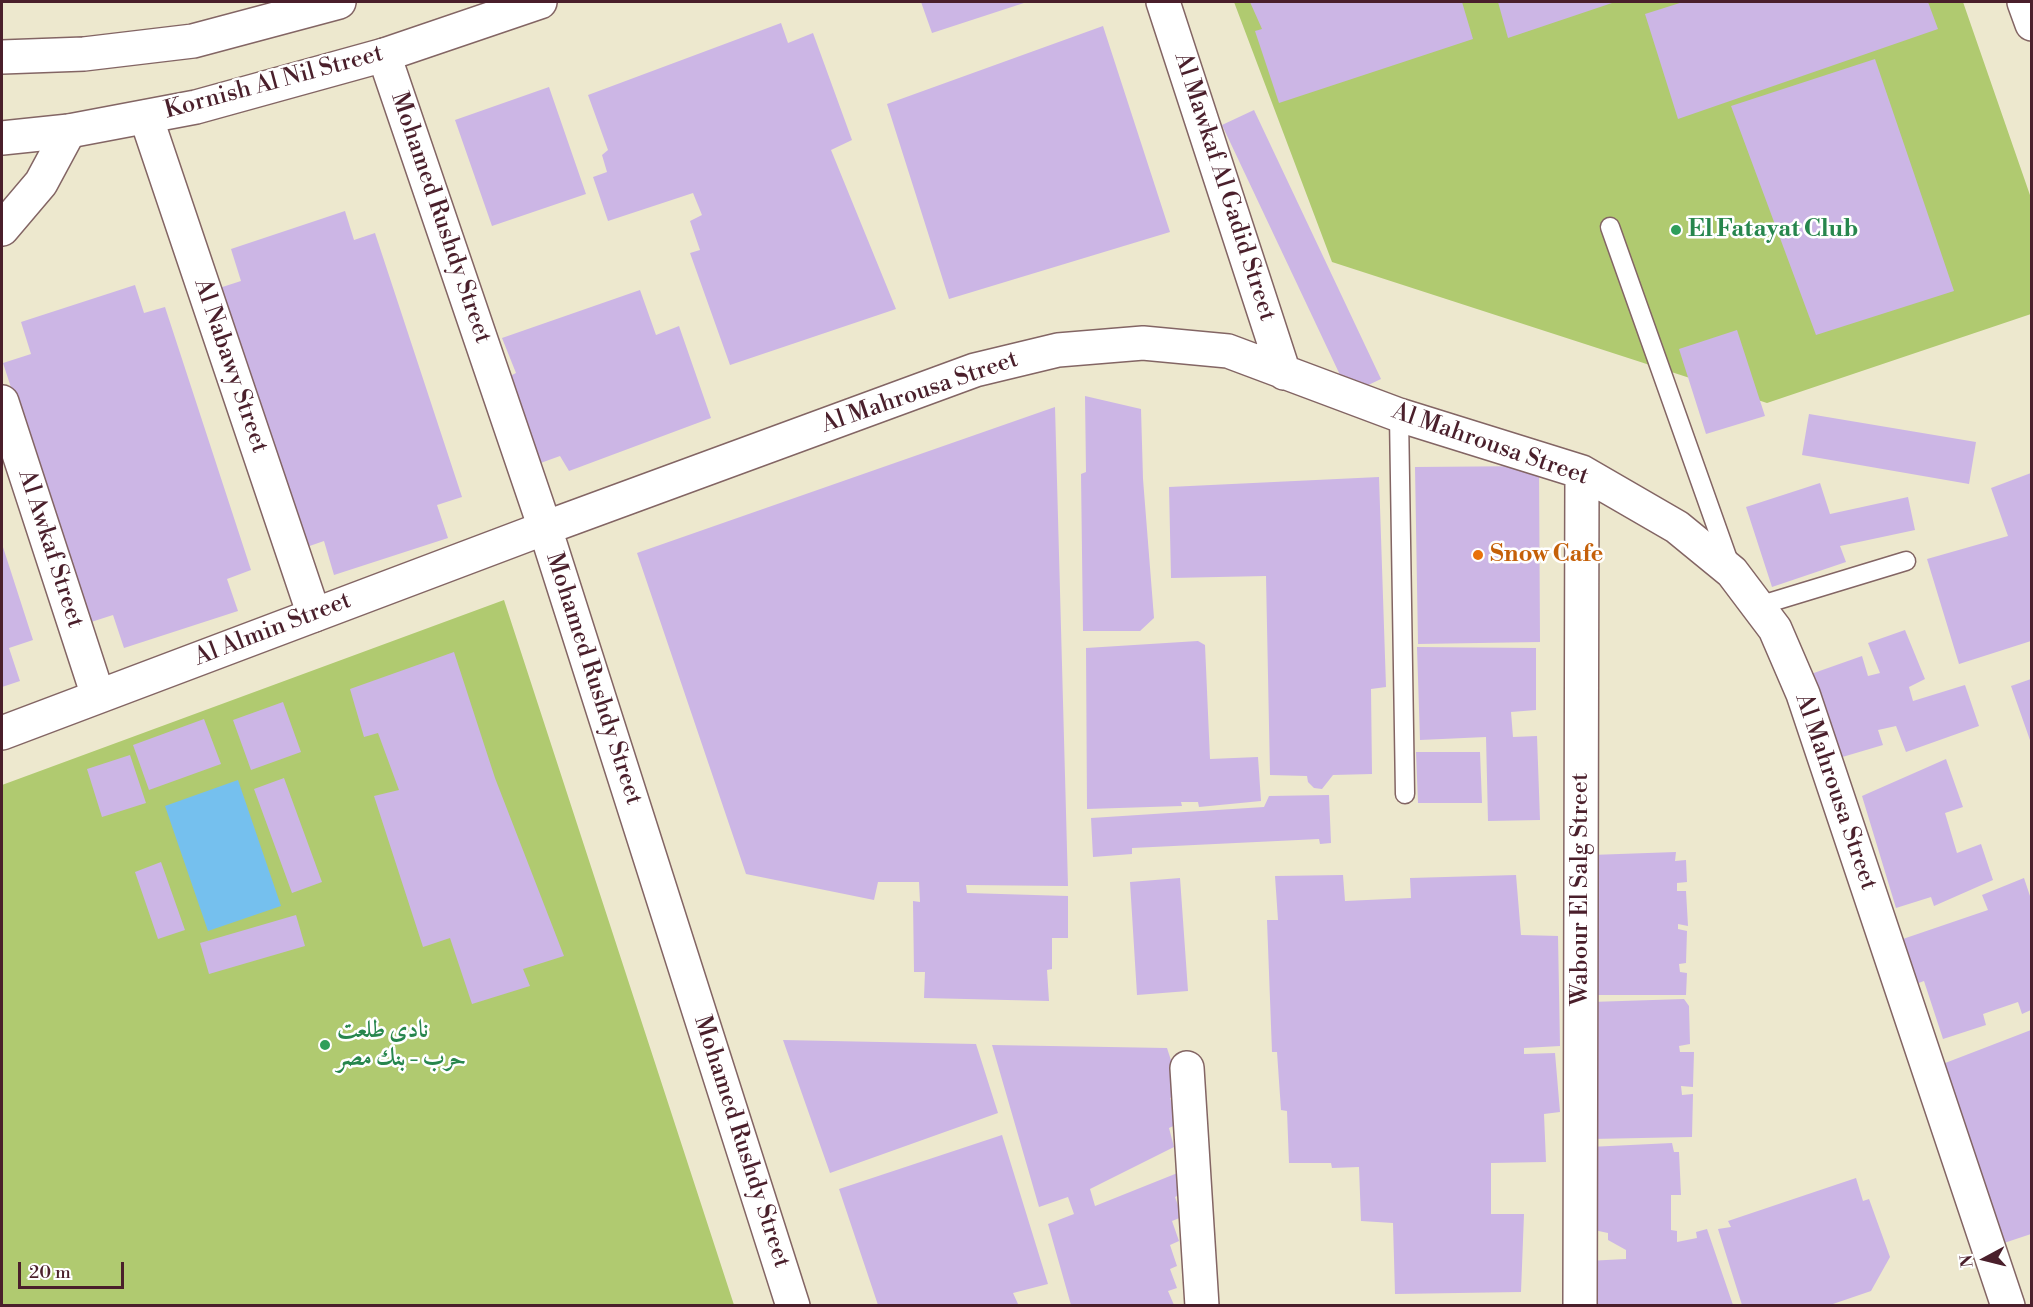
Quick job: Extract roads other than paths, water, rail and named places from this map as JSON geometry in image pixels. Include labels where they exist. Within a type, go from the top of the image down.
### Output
[{"type":"street","points":[[2,57],[84,54],[193,41],[339,2]]},
{"type":"street","name":"Kornish Al Nil Street","points":[[2,138],[69,131],[196,107],[384,55],[540,2]]},
{"type":"street","name":"Al Mawkaf Al Gadid Street","points":[[1163,2],[1284,373]]},
{"type":"street","points":[[2024,2],[2031,24]]},
{"type":"street","name":"Mohamed Rushdy Street","points":[[384,55],[545,528],[793,1305]]},
{"type":"street","name":"Al Nabawy Street","points":[[146,117],[314,615]]},
{"type":"street","points":[[2,229],[41,183],[69,131]]},
{"type":"street","name":"Al Mahrousa Street","points":[[545,528],[975,370],[1058,350],[1143,343],[1228,351],[1399,415],[1582,472],[1677,527],[1732,572],[1775,629],[1803,694],[2008,1300]]},
{"type":"street","name":"Al Awkaf Street","points":[[2,402],[98,696]]},
{"type":"street","name":"Wabour El Salg Street","points":[[1581,1305],[1582,472]]},
{"type":"street","name":"Al Almin Street","points":[[2,733],[545,528]]},
{"type":"street","points":[[1187,1068],[1202,1305]]},
{"type":"lane","points":[[1610,227],[1732,572]]},
{"type":"lane","points":[[1399,415],[1405,794]]},
{"type":"lane","points":[[1758,606],[1906,561]]},
{"type":"water","points":[[238,780],[281,906],[208,931],[165,806]]},
{"type":"place","name":"El Fatayat Club","points":[[1676,230]]},
{"type":"place","name":"Snow Cafe","points":[[1478,555]]},
{"type":"place","name":"نادى طلعت حرب - بنك مصر","points":[[325,1045]]}]
